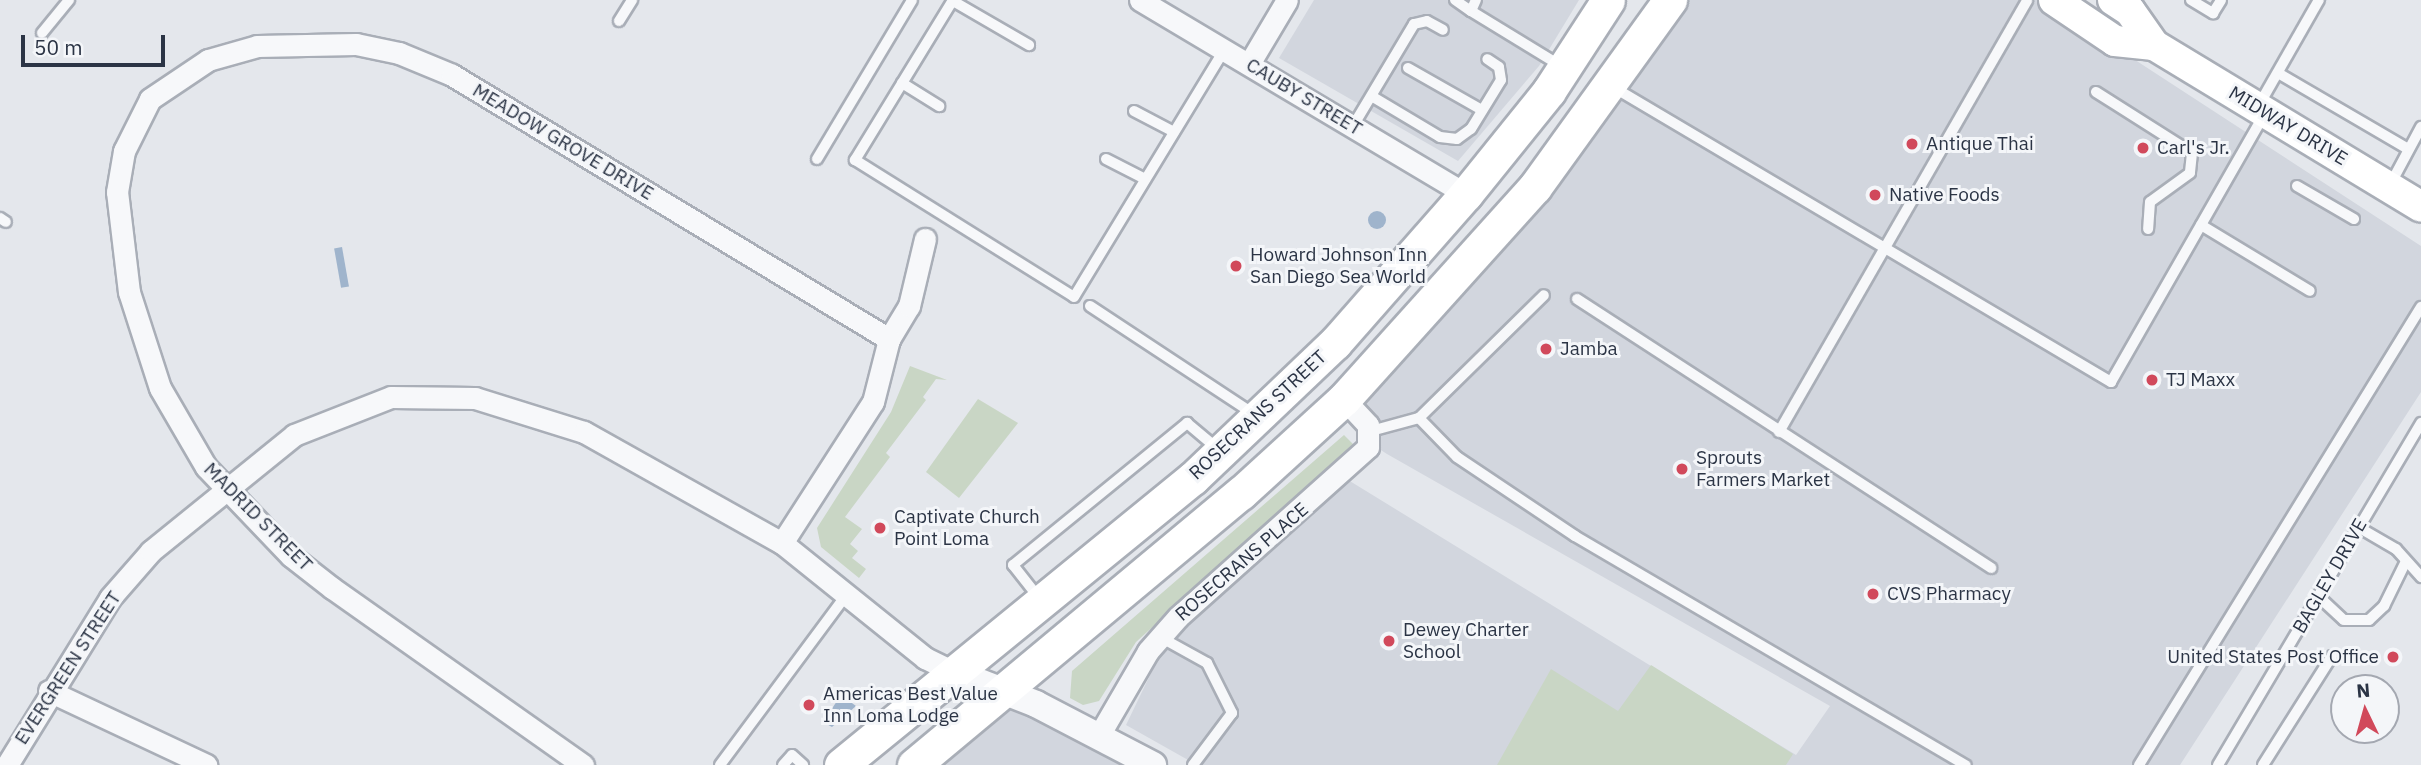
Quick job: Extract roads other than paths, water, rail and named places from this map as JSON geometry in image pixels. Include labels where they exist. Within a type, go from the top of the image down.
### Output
[{"type":"main road","name":"ROSECRANS STREET","points":[[841,765],[1042,602],[1222,452],[1259,417],[1466,194],[1564,68],[1608,0]]},
{"type":"main road","points":[[914,765],[1241,494],[1344,399],[1491,238],[1613,87],[1670,0]]},
{"type":"main road","name":"MIDWAY DRIVE","points":[[2054,0],[2115,41],[2154,45]]},
{"type":"main road","name":"MIDWAY DRIVE","points":[[2123,3],[2154,45],[2421,208]]},
{"type":"street","name":"CAUBY STREET","points":[[1140,0],[1466,194]]},
{"type":"street","points":[[1249,64],[1287,0]]},
{"type":"street","name":"MEADOW GROVE DRIVE","points":[[208,60],[257,46],[356,44],[452,75],[889,339]]},
{"type":"street","name":"MADRID STREET","points":[[208,60],[150,99],[124,151],[117,192],[128,292],[160,388],[224,487],[332,588],[583,765]]},
{"type":"street","points":[[782,543],[873,402],[889,339],[909,306],[925,239]]},
{"type":"street","name":"EVERGREEN STREET","points":[[8,765],[50,691],[110,598],[151,551],[224,487],[294,435],[341,412],[391,397],[460,396],[584,432],[782,543],[925,658],[954,673]]},
{"type":"street","points":[[1344,399],[1371,431]]},
{"type":"street","name":"ROSECRANS PLACE","points":[[1098,737],[1160,637],[1340,475],[1368,447],[1371,431]]},
{"type":"street","points":[[954,673],[1003,690],[1153,765]]},
{"type":"street","points":[[50,691],[206,765]]},
{"type":"lane","points":[[42,33],[69,0]]},
{"type":"lane","points":[[619,21],[632,0]]},
{"type":"lane","points":[[817,159],[912,0]]},
{"type":"lane","points":[[1029,45],[953,0],[855,160],[1074,297],[1224,50]]},
{"type":"lane","points":[[1455,0],[1474,5],[1564,68]]},
{"type":"lane","points":[[1779,432],[1886,247],[1893,224],[2027,0]]},
{"type":"lane","points":[[2191,0],[2213,13],[2221,0]]},
{"type":"lane","points":[[1613,87],[2111,382],[2202,225],[2278,73],[2319,0]]},
{"type":"lane","points":[[1353,126],[1373,97],[1414,24],[1427,22],[1443,30]]},
{"type":"lane","points":[[1373,97],[1448,140],[1465,135],[1502,76],[1488,59]]},
{"type":"lane","points":[[1408,68],[1482,110]]},
{"type":"lane","points":[[2278,73],[2408,149]]},
{"type":"lane","points":[[902,83],[939,106]]},
{"type":"lane","points":[[2096,92],[2192,153],[2190,173],[2150,202],[2148,229]]},
{"type":"lane","points":[[1134,111],[1174,132]]},
{"type":"lane","points":[[2388,188],[2421,127]]},
{"type":"lane","points":[[1106,159],[1145,179]]},
{"type":"lane","points":[[2297,186],[2354,219]]},
{"type":"lane","points":[[2202,225],[2311,290]]},
{"type":"lane","points":[[1371,431],[1419,418],[1544,295]]},
{"type":"lane","points":[[1577,299],[1991,568]]},
{"type":"lane","points":[[1090,306],[1259,417]]},
{"type":"lane","points":[[2139,765],[2421,307]]},
{"type":"lane","points":[[1419,418],[1457,457],[1575,536],[1966,765]]},
{"type":"lane","points":[[1042,602],[1013,565],[1187,423],[1222,452]]},
{"type":"lane","name":"BAGLEY DRIVE","points":[[2218,765],[2421,423]]},
{"type":"lane","points":[[2358,527],[2406,561],[2421,577]]},
{"type":"lane","points":[[2318,596],[2344,620],[2369,620],[2406,561]]},
{"type":"lane","points":[[720,765],[847,594]]},
{"type":"lane","points":[[1160,637],[1207,663],[1232,713],[1193,765]]},
{"type":"lane","points":[[2263,765],[2332,656]]},
{"type":"lane","points":[[783,765],[792,755],[803,765]]},
{"type":"water","points":[[1377,211],[1383,214],[1386,220],[1383,226],[1377,229],[1371,226],[1368,220],[1371,214]]},
{"type":"water","points":[[342,247],[349,286],[341,288],[334,248]]},
{"type":"water","points":[[841,695],[856,706],[832,727],[823,722]]},
{"type":"place","name":"Antique Thai","points":[[1912,144]]},
{"type":"place","name":"Carl's Jr.","points":[[2143,148]]},
{"type":"place","name":"Native Foods","points":[[1875,195]]},
{"type":"place","name":"Howard Johnson Inn San Diego Sea World","points":[[1236,266]]},
{"type":"place","name":"Jamba","points":[[1546,349]]},
{"type":"place","name":"TJ Maxx","points":[[2152,380]]},
{"type":"place","name":"Sprouts Farmers Market","points":[[1682,469]]},
{"type":"place","name":"Captivate Church Point Loma","points":[[880,528]]},
{"type":"place","name":"CVS Pharmacy","points":[[1873,594]]},
{"type":"place","name":"Dewey Charter School","points":[[1389,641]]},
{"type":"place","name":"United States Post Office","points":[[2393,657]]},
{"type":"place","name":"Americas Best Value Inn Loma Lodge","points":[[809,705]]}]
